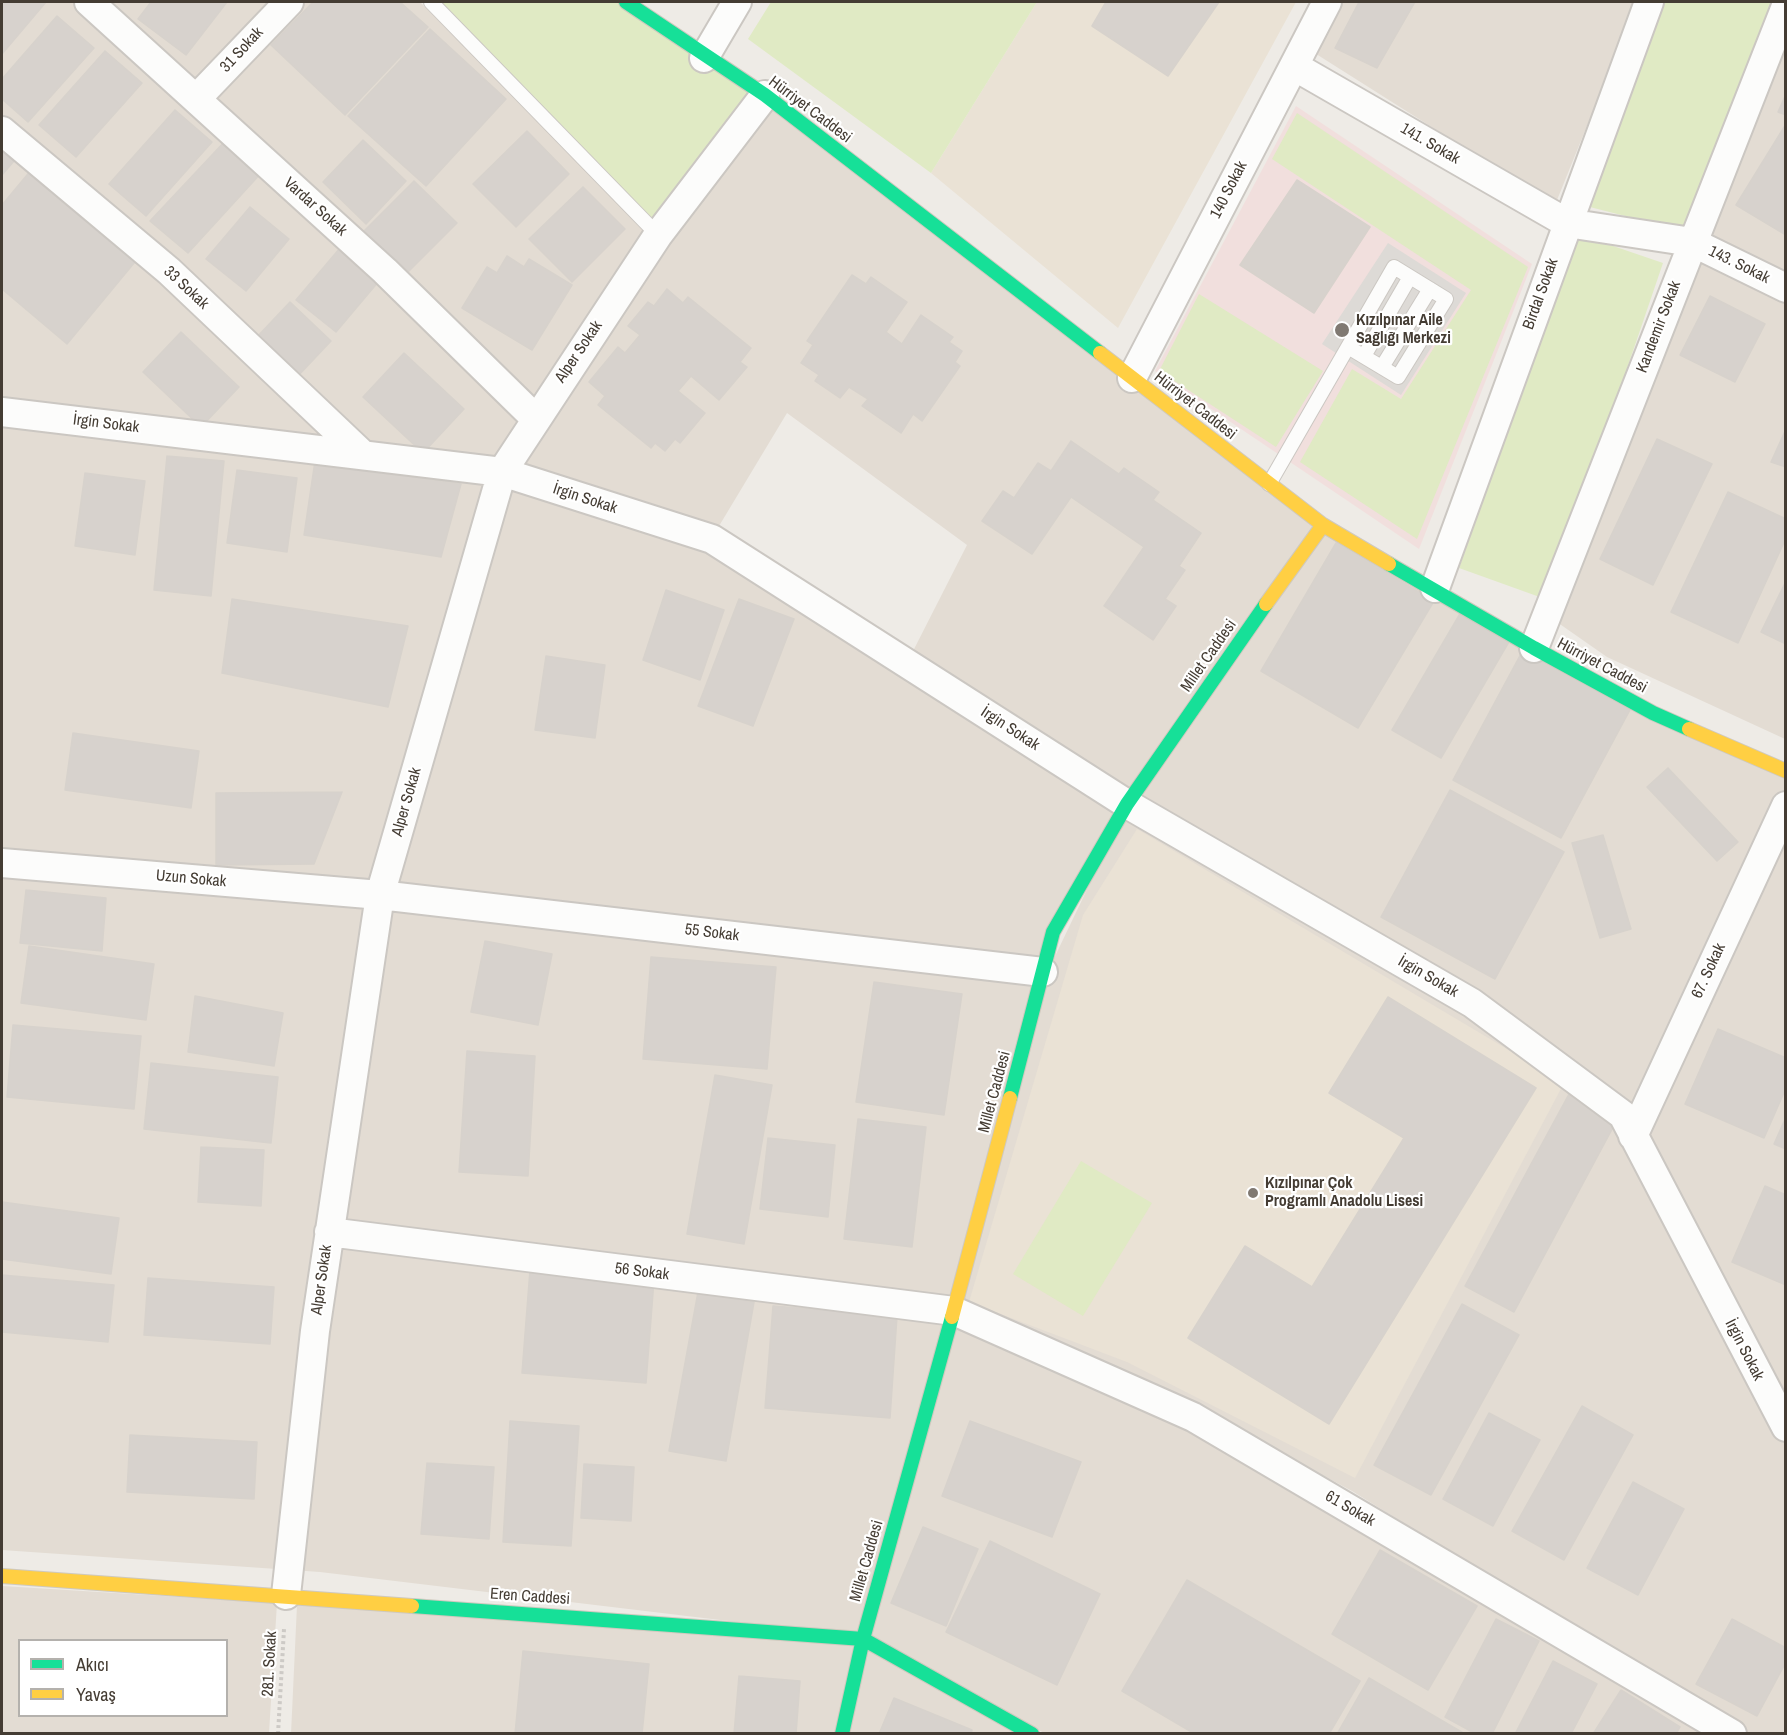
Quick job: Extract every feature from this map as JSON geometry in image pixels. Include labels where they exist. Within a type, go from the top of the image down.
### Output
[{"type":"street","name":"Vardar Sokak","points":[[89,2],[385,272],[535,418]]},
{"type":"street","name":"31 Sokak","points":[[196,99],[289,2]]},
{"type":"street","name":"Hürriyet Caddesi","points":[[626,2],[765,95],[1323,525],[1435,588],[1534,648],[1653,712],[1785,771]]},
{"type":"street","points":[[705,56],[737,2]]},
{"type":"street","name":"140 Sokak","points":[[1132,378],[1327,2]]},
{"type":"street","name":"Birdal Sokak","points":[[1435,588],[1649,2]]},
{"type":"street","name":"Kandemir Sokak","points":[[1534,648],[1785,6]]},
{"type":"street","name":"141. Sokak","points":[[1294,66],[1567,223]]},
{"type":"street","name":"Alper Sokak","points":[[286,1595],[315,1331],[381,895],[502,472],[535,418],[658,235],[765,95]]},
{"type":"street","name":"33 Sokak","points":[[2,130],[169,272],[362,454]]},
{"type":"street","name":"143. Sokak","points":[[1567,223],[1692,242],[1785,288]]},
{"type":"street","name":"İrgin Sokak","points":[[2,412],[502,472],[712,539],[1127,804],[1472,1002],[1623,1115],[1785,1428]]},
{"type":"street","name":"Millet Caddesi","points":[[842,1734],[863,1639],[954,1311],[1053,932],[1127,804],[1218,670],[1323,525]]},
{"type":"street","name":"67. Sokak","points":[[1633,1136],[1785,806]]},
{"type":"street","name":"Uzun Sokak","points":[[2,870],[381,895]]},
{"type":"street","name":"55 Sokak","points":[[381,895],[1043,972]]},
{"type":"street","name":"56 Sokak","points":[[329,1232],[954,1311]]},
{"type":"street","name":"61 Sokak","points":[[954,1311],[1193,1417],[1732,1734]]},
{"type":"street","name":"Eren Caddesi","points":[[2,1576],[863,1639],[1032,1734]]},
{"type":"lane","points":[[431,2],[658,235]]},
{"type":"lane","points":[[1269,484],[1394,267],[1446,299],[1398,377],[1348,347]]},
{"type":"lane","points":[[1364,356],[1410,277]]},
{"type":"lane","points":[[1382,367],[1430,289]]},
{"type":"path","name":"281. Sokak","points":[[278,1734],[286,1595]]},
{"type":"shaded area","points":[[2,2],[420,2],[655,234],[501,470],[380,894],[2,856]]},
{"type":"shaded area","points":[[1037,2],[1296,2],[1118,328],[931,173]]},
{"type":"shaded area","points":[[1331,2],[1637,2],[1555,205],[1313,52]]},
{"type":"shaded area","points":[[1785,35],[1785,739],[1607,657],[1554,620]]},
{"type":"shaded area","points":[[765,98],[1320,526],[1126,802],[910,657],[967,545],[787,413],[713,536],[505,471]]},
{"type":"shaded area","name":"Kızılpınar Aile Sağlığı Merkezi","points":[[1296,106],[1532,264],[1419,549],[1155,371]]},
{"type":"shaded area","points":[[1388,243],[1466,293],[1401,395],[1322,344]]},
{"type":"shaded area","points":[[505,476],[714,544],[1124,805],[1041,969],[381,894]]},
{"type":"shaded area","points":[[1323,528],[1786,777],[1785,795],[1633,1132],[1624,1114],[1132,804]]},
{"type":"shaded area","points":[[1127,806],[1471,1003],[1621,1116],[1785,1427],[1785,1733],[1742,1733],[1352,1491],[1201,1410],[955,1311],[1047,973]]},
{"type":"shaded area","points":[[1785,818],[1785,1414],[1635,1136]]},
{"type":"shaded area","name":"Kızılpınar Çok Programlı Anadolu Lisesi","points":[[1137,829],[1564,1083],[1355,1478],[1127,1362],[969,1302],[1083,915]]},
{"type":"shaded area","points":[[2,865],[1041,973],[862,1637],[320,1572],[2,1550]]},
{"type":"shaded area","points":[[957,1317],[1191,1420],[1717,1733],[1044,1733],[870,1635]]},
{"type":"shaded area","points":[[2,1586],[277,1603],[269,1733],[2,1733]]},
{"type":"shaded area","points":[[297,1605],[855,1644],[836,1733],[291,1734]]},
{"type":"shaded area","points":[[867,1646],[1017,1734],[848,1734]]},
{"type":"green space","points":[[431,2],[626,2],[765,95],[658,235]]},
{"type":"green space","points":[[771,2],[1037,2],[931,173],[748,39]]},
{"type":"green space","points":[[1657,2],[1773,2],[1688,232],[1582,205]]},
{"type":"green space","points":[[1297,113],[1528,267],[1417,539],[1300,462],[1352,369],[1401,399],[1471,290],[1272,159]]},
{"type":"green space","points":[[1578,234],[1663,263],[1548,600],[1459,568]]},
{"type":"green space","points":[[1199,294],[1323,371],[1276,447],[1159,371]]},
{"type":"green space","points":[[1081,1161],[1152,1203],[1083,1316],[1013,1274]]},
{"type":"building","points":[[2,2],[46,2],[2,54]]},
{"type":"building","points":[[151,2],[227,2],[186,55],[138,19]]},
{"type":"building","points":[[313,2],[400,2],[428,27],[345,115],[271,45]]},
{"type":"building","points":[[1106,2],[1219,2],[1168,76],[1092,26]]},
{"type":"building","points":[[1359,2],[1415,2],[1377,68],[1335,48]]},
{"type":"building","points":[[57,16],[94,48],[28,122],[2,99],[2,79]]},
{"type":"building","points":[[430,29],[506,99],[426,186],[348,116]]},
{"type":"building","points":[[105,51],[142,83],[76,157],[39,125]]},
{"type":"building","points":[[1786,94],[1786,115],[1778,112]]},
{"type":"building","points":[[175,110],[212,142],[146,216],[109,184]]},
{"type":"building","points":[[1786,124],[1786,235],[1736,205]]},
{"type":"building","points":[[527,131],[569,174],[516,227],[473,184]]},
{"type":"building","points":[[2,138],[20,154],[2,175]]},
{"type":"building","points":[[227,139],[263,171],[188,253],[150,221]]},
{"type":"building","points":[[363,140],[406,181],[366,224],[323,182]]},
{"type":"building","points":[[32,169],[139,257],[67,344],[2,289],[2,205]]},
{"type":"building","points":[[1297,180],[1370,227],[1314,313],[1240,265]]},
{"type":"building","points":[[414,181],[457,223],[404,276],[361,234]]},
{"type":"building","points":[[583,187],[625,229],[572,282],[529,239]]},
{"type":"building","points":[[250,207],[289,239],[246,291],[206,259]]},
{"type":"building","points":[[340,248],[379,281],[336,332],[296,300]]},
{"type":"building","points":[[507,256],[524,267],[529,259],[572,285],[532,350],[462,308],[487,267],[497,273]]},
{"type":"building","points":[[852,275],[866,284],[871,277],[907,302],[886,332],[902,344],[921,315],[953,337],[949,342],[962,351],[955,362],[960,366],[922,421],[913,414],[901,433],[862,406],[868,399],[849,387],[840,398],[815,381],[819,375],[801,363],[813,345],[807,341]]},
{"type":"building","points":[[667,289],[683,303],[688,297],[751,348],[740,362],[747,367],[719,400],[691,376],[678,391],[705,413],[680,443],[675,439],[665,451],[655,443],[651,448],[598,405],[605,396],[589,382],[618,347],[625,353],[640,335],[628,326],[648,302],[654,306]]},
{"type":"building","points":[[1710,296],[1765,324],[1735,382],[1680,355]]},
{"type":"building","points":[[290,302],[331,341],[297,377],[256,338]]},
{"type":"building","points":[[181,332],[239,387],[201,427],[143,372]]},
{"type":"building","points":[[404,353],[464,409],[423,453],[363,397]]},
{"type":"building","points":[[1786,429],[1786,467],[1771,462]]},
{"type":"building","points":[[1657,439],[1712,464],[1653,585],[1600,559]]},
{"type":"building","points":[[1071,441],[1119,474],[1124,468],[1159,492],[1153,500],[1201,533],[1179,566],[1185,570],[1165,599],[1176,606],[1153,640],[1104,606],[1144,547],[1071,497],[1032,554],[982,521],[1003,491],[1014,498],[1038,463],[1051,471]]},
{"type":"building","points":[[167,456],[224,461],[211,596],[154,590]]},
{"type":"building","points":[[315,461],[461,484],[441,557],[304,535]]},
{"type":"building","points":[[237,470],[297,478],[287,552],[227,543]]},
{"type":"building","points":[[85,473],[145,481],[135,555],[75,546]]},
{"type":"building","points":[[1728,492],[1786,519],[1786,538],[1738,643],[1671,612]]},
{"type":"building","points":[[1336,543],[1434,601],[1358,728],[1261,671]]},
{"type":"building","points":[[1786,581],[1786,644],[1761,632]]},
{"type":"building","points":[[666,590],[724,610],[700,680],[643,660]]},
{"type":"building","points":[[232,599],[408,626],[388,707],[222,673]]},
{"type":"building","points":[[739,599],[794,619],[753,726],[698,706]]},
{"type":"building","points":[[1461,612],[1510,640],[1441,758],[1392,730]]},
{"type":"building","points":[[1523,650],[1631,708],[1561,838],[1453,780]]},
{"type":"building","points":[[546,656],[605,665],[595,738],[535,730]]},
{"type":"building","points":[[73,733],[199,751],[191,808],[65,790]]},
{"type":"building","points":[[1668,768],[1738,842],[1717,861],[1647,787]]},
{"type":"building","points":[[1450,790],[1564,852],[1495,979],[1381,917]]},
{"type":"building","points":[[342,792],[314,864],[216,865],[216,793]]},
{"type":"building","points":[[1603,835],[1631,929],[1600,938],[1572,843]]},
{"type":"building","points":[[26,890],[106,898],[102,951],[20,943]]},
{"type":"building","points":[[485,941],[552,954],[538,1025],[471,1012]]},
{"type":"building","points":[[29,946],[154,964],[146,1020],[21,1003]]},
{"type":"building","points":[[651,957],[776,967],[767,1069],[643,1059]]},
{"type":"building","points":[[874,982],[962,994],[944,1115],[856,1102]]},
{"type":"building","points":[[195,996],[283,1013],[274,1066],[188,1052]]},
{"type":"building","points":[[1388,997],[1536,1088],[1329,1424],[1188,1338],[1245,1246],[1312,1287],[1404,1138],[1329,1093]]},
{"type":"building","points":[[13,1025],[141,1036],[134,1109],[7,1097]]},
{"type":"building","points":[[1718,1029],[1786,1058],[1786,1088],[1764,1138],[1685,1104]]},
{"type":"building","points":[[467,1051],[535,1056],[528,1176],[459,1172]]},
{"type":"building","points":[[151,1063],[278,1077],[271,1143],[144,1129]]},
{"type":"building","points":[[715,1075],[772,1085],[744,1244],[687,1234]]},
{"type":"building","points":[[1569,1094],[1617,1120],[1514,1312],[1465,1286]]},
{"type":"building","points":[[1786,1117],[1786,1149],[1774,1144]]},
{"type":"building","points":[[858,1119],[926,1127],[912,1247],[844,1239]]},
{"type":"building","points":[[768,1138],[835,1145],[828,1217],[760,1209]]},
{"type":"building","points":[[201,1147],[264,1150],[261,1206],[198,1202]]},
{"type":"building","points":[[1765,1186],[1786,1195],[1786,1285],[1732,1262]]},
{"type":"building","points":[[2,1202],[119,1218],[111,1274],[2,1259]]},
{"type":"building","points":[[530,1270],[654,1280],[646,1383],[522,1373]]},
{"type":"building","points":[[2,1275],[114,1285],[108,1342],[2,1332]]},
{"type":"building","points":[[148,1278],[274,1287],[270,1344],[144,1335]]},
{"type":"building","points":[[698,1292],[754,1302],[726,1461],[669,1451]]},
{"type":"building","points":[[1462,1304],[1519,1335],[1431,1495],[1374,1465]]},
{"type":"building","points":[[773,1306],[897,1316],[890,1418],[765,1408]]},
{"type":"building","points":[[1582,1406],[1633,1435],[1564,1560],[1512,1531]]},
{"type":"building","points":[[1489,1413],[1540,1440],[1493,1526],[1443,1499]]},
{"type":"building","points":[[510,1421],[579,1426],[571,1546],[503,1542]]},
{"type":"building","points":[[970,1421],[1081,1462],[1052,1537],[942,1496]]},
{"type":"building","points":[[130,1435],[257,1442],[254,1499],[127,1492]]},
{"type":"building","points":[[427,1463],[494,1467],[489,1539],[421,1534]]},
{"type":"building","points":[[584,1464],[634,1467],[631,1521],[581,1518]]},
{"type":"building","points":[[1633,1482],[1684,1509],[1638,1595],[1587,1568]]},
{"type":"building","points":[[923,1527],[978,1549],[946,1626],[891,1603]]},
{"type":"building","points":[[990,1541],[1100,1594],[1057,1685],[946,1632]]},
{"type":"building","points":[[1380,1550],[1477,1606],[1428,1690],[1332,1634]]},
{"type":"building","points":[[1187,1580],[1360,1681],[1329,1734],[1195,1734],[1122,1691]]},
{"type":"building","points":[[1496,1619],[1539,1641],[1492,1734],[1476,1734],[1445,1717]]},
{"type":"building","points":[[1732,1619],[1786,1648],[1786,1662],[1757,1716],[1696,1684]]},
{"type":"building","points":[[523,1651],[649,1664],[642,1734],[515,1734]]},
{"type":"building","points":[[1553,1661],[1597,1684],[1571,1734],[1515,1734]]},
{"type":"building","points":[[739,1676],[800,1681],[796,1734],[734,1734]]},
{"type":"building","points":[[1369,1678],[1465,1734],[1337,1734]]},
{"type":"building","points":[[1621,1690],[1680,1727],[1676,1734],[1593,1734]]},
{"type":"building","points":[[894,1698],[972,1730],[971,1734],[879,1734]]},
{"type":"traffic: fast","points":[[626,2],[765,95],[1100,353]]},
{"type":"traffic: fast","points":[[1389,564],[1534,648],[1653,713],[1689,729]]},
{"type":"traffic: fast","points":[[1010,1098],[1053,932],[1127,804],[1266,604]]},
{"type":"traffic: fast","points":[[842,1734],[863,1639],[952,1317]]},
{"type":"traffic: fast","points":[[412,1606],[863,1639],[1032,1734]]},
{"type":"traffic: slow","points":[[1100,353],[1323,525],[1389,564]]},
{"type":"traffic: slow","points":[[1266,604],[1323,525]]},
{"type":"traffic: slow","points":[[1689,729],[1786,771]]},
{"type":"traffic: slow","points":[[952,1317],[1010,1098]]},
{"type":"traffic: slow","points":[[2,1576],[412,1606]]},
{"type":"place","name":"Kızılpınar Aile Sağlığı Merkezi","points":[[1342,330]]},
{"type":"place","name":"Kızılpınar Çok Programlı Anadolu Lisesi","points":[[1253,1193]]}]
